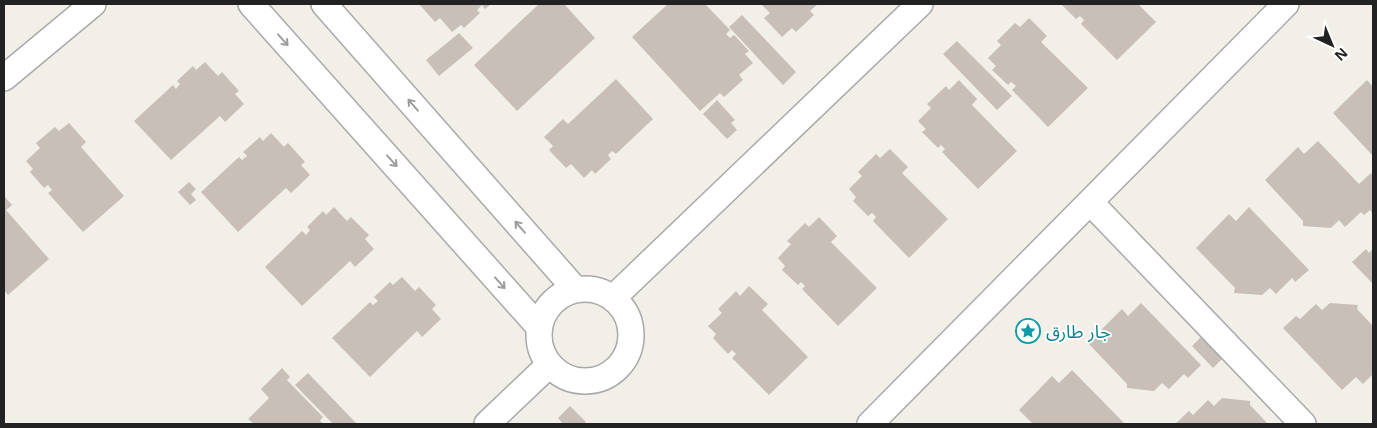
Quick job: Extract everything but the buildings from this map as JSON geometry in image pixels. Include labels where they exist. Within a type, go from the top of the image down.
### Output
[{"type":"street","points":[[4,78],[93,4]]},
{"type":"street","points":[[251,4],[540,327]]},
{"type":"street","points":[[324,4],[576,290]]},
{"type":"street","points":[[613,298],[920,4]]},
{"type":"street","points":[[870,424],[1286,4]]},
{"type":"street","points":[[1090,202],[1303,424]]},
{"type":"street","points":[[576,290],[594,290],[613,298],[625,312],[631,331],[629,350],[619,368],[602,378],[583,381],[564,377],[549,365],[540,347],[540,327],[546,310],[559,298],[576,290]]},
{"type":"street","points":[[487,424],[549,365]]},
{"type":"place","name":"جار طارق","points":[[1028,331]]}]
